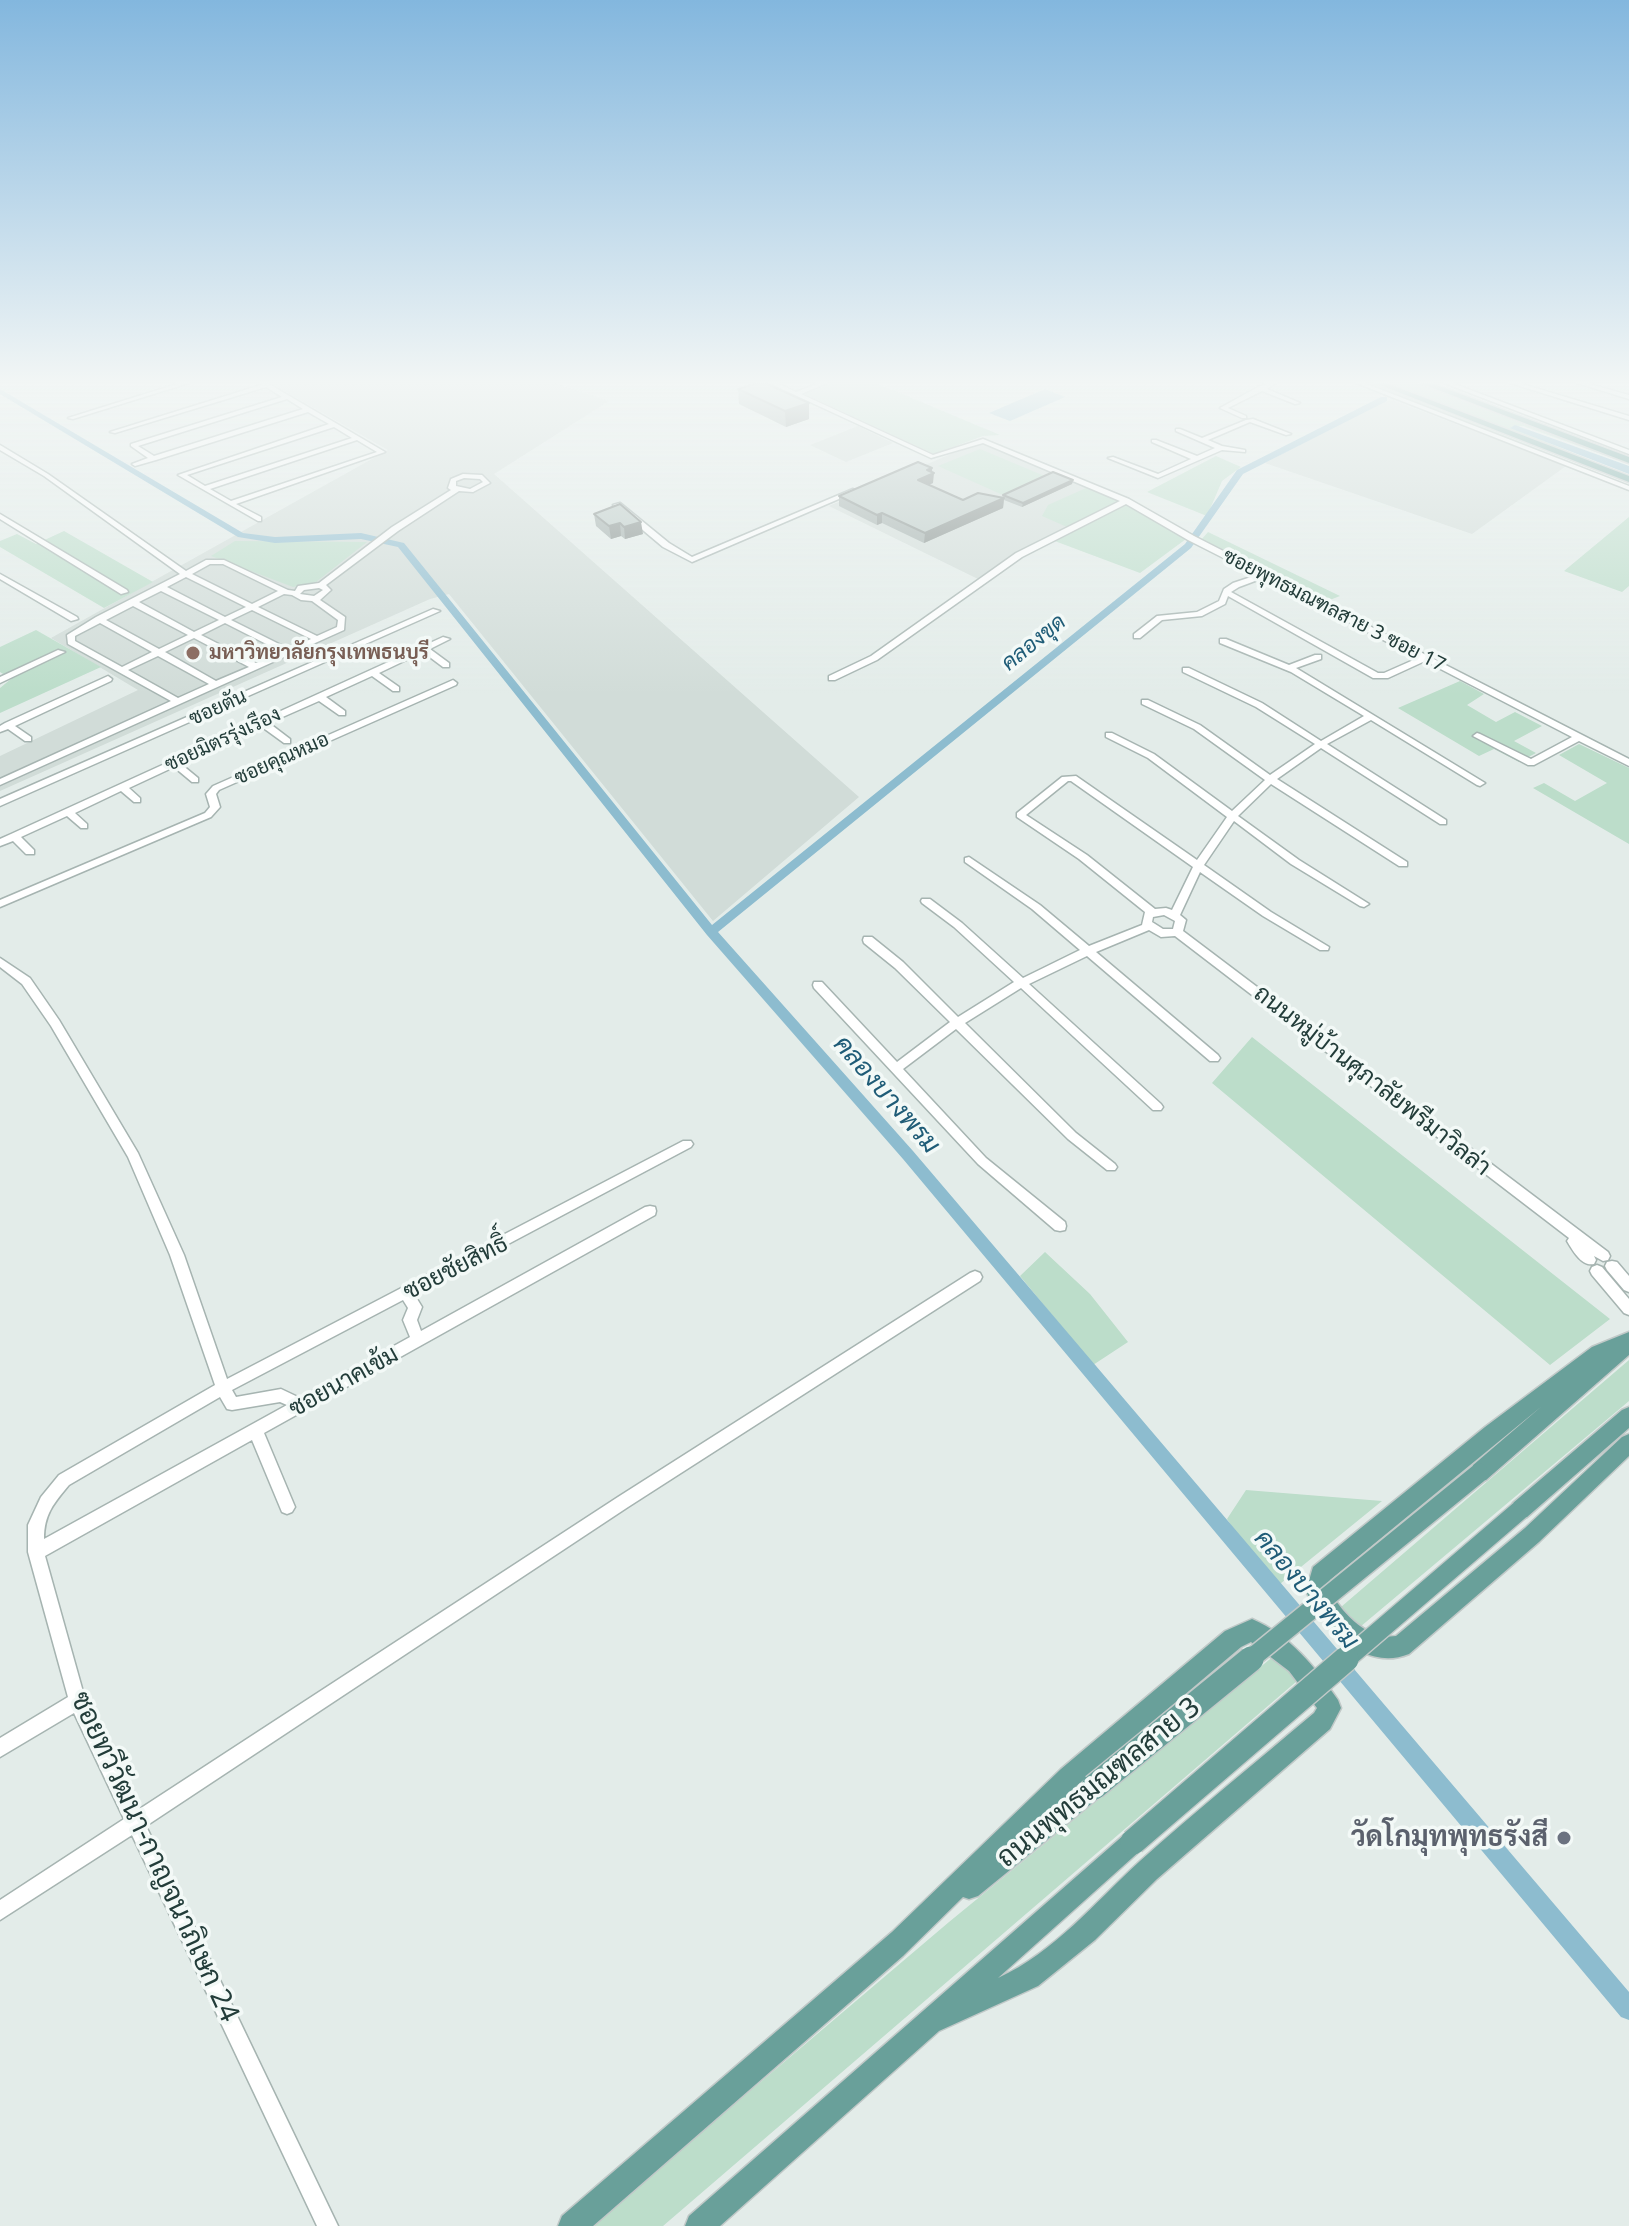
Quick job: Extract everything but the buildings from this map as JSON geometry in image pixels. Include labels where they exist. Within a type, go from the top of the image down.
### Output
[{"type":"main road","points":[[1629,1342],[1599,1353],[1450,1466],[1320,1574],[1317,1591],[1337,1620],[1357,1636],[1376,1648],[1388,1650],[1401,1646],[1532,1535],[1629,1443]]},
{"type":"main road","name":"ถนนพุทธมณฑลสาย 3","points":[[572,2226],[894,1947],[1479,1473],[1629,1342]]},
{"type":"main road","points":[[699,2226],[1133,1842],[1629,1416]]},
{"type":"main road","points":[[894,1947],[1069,1777],[1233,1639],[1252,1630],[1282,1647],[1330,1708],[1322,1721],[1148,1870],[1086,1931],[1029,1977],[932,2021]]},
{"type":"street","points":[[63,487],[185,574],[318,639]]},
{"type":"street","points":[[231,503],[280,487]]},
{"type":"street","points":[[617,505],[666,545],[692,560],[862,487]]},
{"type":"street","name":"ซอยพุทธมณฑลสาย 3 ซอย 17","points":[[1092,487],[1126,501],[1202,544],[1629,763]]},
{"type":"street","points":[[205,488],[258,519]]},
{"type":"street","points":[[296,593],[305,586],[321,585],[375,543],[456,490]]},
{"type":"street","points":[[832,678],[874,658],[1019,555],[1126,501]]},
{"type":"street","points":[[0,516],[124,592]]},
{"type":"street","points":[[179,702],[70,641],[73,634],[206,563],[224,562],[284,591],[296,593],[301,599],[314,599],[326,592],[321,585]]},
{"type":"street","points":[[1137,636],[1160,618],[1199,614],[1222,602],[1236,585],[1263,575]]},
{"type":"street","points":[[0,576],[74,619]]},
{"type":"street","points":[[160,587],[289,652]]},
{"type":"street","points":[[122,670],[284,591]]},
{"type":"street","points":[[1228,593],[1376,676],[1385,676],[1425,658]]},
{"type":"street","points":[[0,782],[341,628],[344,621],[314,599]]},
{"type":"street","points":[[132,602],[256,667]]},
{"type":"street","name":"ซอยตัน","points":[[0,803],[436,611]]},
{"type":"street","points":[[99,619],[217,685]]},
{"type":"street","name":"ซอยมิตรรุ่งเรือง","points":[[0,843],[446,639]]},
{"type":"street","points":[[1223,641],[1288,668],[1480,783]]},
{"type":"street","points":[[424,649],[446,665]]},
{"type":"street","points":[[0,680],[61,652]]},
{"type":"street","points":[[1288,668],[1318,657]]},
{"type":"street","points":[[1186,670],[1237,692],[1443,822]]},
{"type":"street","points":[[372,672],[396,689]]},
{"type":"street","points":[[4,727],[108,679]]},
{"type":"street","name":"ซอยคุณหมอ","points":[[0,904],[208,815],[215,807],[211,794],[216,788],[453,683]]},
{"type":"street","points":[[318,696],[342,713]]},
{"type":"street","points":[[1145,702],[1197,727],[1268,778],[1403,864]]},
{"type":"street","points":[[1175,914],[1198,866],[1231,816],[1268,778],[1318,744],[1370,717]]},
{"type":"street","points":[[261,722],[287,741]]},
{"type":"street","points":[[4,727],[28,739]]},
{"type":"street","points":[[1109,735],[1151,756],[1295,862],[1364,904]]},
{"type":"street","points":[[1477,736],[1531,763],[1579,737]]},
{"type":"street","points":[[174,762],[195,780]]},
{"type":"street","points":[[897,1068],[955,1021],[1020,981],[1088,949],[1148,926],[1161,933],[1177,932],[1182,923],[1175,914],[1152,912],[1083,857],[1020,815],[1065,779],[1073,778],[1267,914],[1324,947]]},
{"type":"street","points":[[121,786],[137,800]]},
{"type":"street","points":[[67,811],[84,826]]},
{"type":"street","points":[[14,836],[30,852]]},
{"type":"street","points":[[969,860],[1026,899],[1088,949],[1214,1058]]},
{"type":"street","points":[[926,901],[1020,981],[1157,1107]]},
{"type":"street","points":[[1148,926],[1146,916],[1152,912]]},
{"type":"street","name":"ถนนหมู่บ้านศุภาลัยพรีมาวิลล่า","points":[[1177,932],[1568,1232],[1600,1263]]},
{"type":"street","points":[[868,940],[1072,1136],[1111,1167]]},
{"type":"street","points":[[0,962],[26,981],[134,1156],[177,1255],[223,1388],[232,1404],[281,1395],[302,1406]]},
{"type":"street","points":[[818,985],[982,1161],[1060,1226]]},
{"type":"street","name":"ซอยชัยสิทธิ์","points":[[223,1388],[687,1144]]},
{"type":"street","name":"ซอยนาคเข้ม","points":[[36,1552],[650,1211]]},
{"type":"street","points":[[1600,1263],[1627,1284]]},
{"type":"street","points":[[1600,1263],[1610,1288],[1629,1309]]},
{"type":"street","points":[[0,1911],[975,1277]]},
{"type":"street","points":[[1610,1288],[1627,1284]]},
{"type":"street","points":[[406,1294],[415,1307],[410,1320],[418,1341]]},
{"type":"street","name":"ซอยทวีวัฒนา-กาญจนาภิเษก 24","points":[[223,1388],[64,1480],[46,1502],[36,1525],[36,1552],[77,1701],[328,2226]]},
{"type":"street","points":[[256,1431],[287,1507]]},
{"type":"street","points":[[0,1748],[77,1701]]},
{"type":"shaded area","name":"มหาวิทยาลัยกรุงเทพธนบุรี","points":[[322,487],[509,487],[859,797],[713,921],[449,594],[430,599],[0,791],[0,756],[138,690],[51,638]]},
{"type":"shaded area","points":[[874,487],[1085,487],[1118,501],[1016,552],[978,579],[829,506]]},
{"type":"shaded area","points":[[1335,487],[1537,487],[1472,534]]},
{"type":"green space","points":[[985,487],[1025,487],[1005,496]]},
{"type":"green space","points":[[1157,487],[1219,487],[1207,516],[1147,492]]},
{"type":"green space","points":[[1086,488],[1118,501],[1067,527],[1042,516],[1048,505]]},
{"type":"green space","points":[[1126,504],[1186,539],[1140,573],[1052,540]]},
{"type":"green space","points":[[1629,517],[1629,586],[1622,592],[1564,571]]},
{"type":"green space","points":[[64,531],[153,582],[104,608],[0,547],[0,541],[17,534],[36,544]]},
{"type":"green space","points":[[1208,532],[1340,596],[1322,603],[1201,540]]},
{"type":"green space","points":[[235,541],[367,542],[316,582],[293,587],[211,556]]},
{"type":"green space","points":[[36,630],[101,667],[0,713],[0,688],[11,679],[0,672],[0,647]]},
{"type":"green space","points":[[1460,681],[1484,694],[1467,705],[1496,722],[1515,712],[1542,726],[1514,741],[1536,753],[1519,762],[1494,749],[1479,756],[1398,708]]},
{"type":"green space","points":[[1579,744],[1629,768],[1629,844],[1533,788],[1544,783],[1575,801],[1607,783],[1559,755]]},
{"type":"green space","points":[[1252,1037],[1610,1319],[1550,1365],[1212,1083]]},
{"type":"green space","points":[[1045,1252],[1090,1294],[1128,1342],[1093,1365],[1020,1276]]},
{"type":"green space","points":[[1629,1360],[1629,1401],[1360,1627],[1341,1607]]},
{"type":"green space","points":[[1246,1490],[1382,1501],[1280,1584],[1244,1545],[1227,1519]]},
{"type":"green space","points":[[1275,1655],[1297,1681],[663,2226],[591,2226],[949,1922]]},
{"type":"waterway","name":"คลองบางพรม","points":[[160,487],[241,535],[275,540],[361,536],[401,545],[711,932]]},
{"type":"waterway","name":"คลองขุด","points":[[711,932],[1188,546],[1203,528],[1227,487]]},
{"type":"waterway","name":"คลองบางพรม","points":[[711,932],[908,1155],[1629,2009]]},
{"type":"place","name":"มหาวิทยาลัยกรุงเทพธนบุรี","points":[[193,653]]},
{"type":"place","name":"วัดโกมุทพุทธรังสี","points":[[1564,1838]]}]
